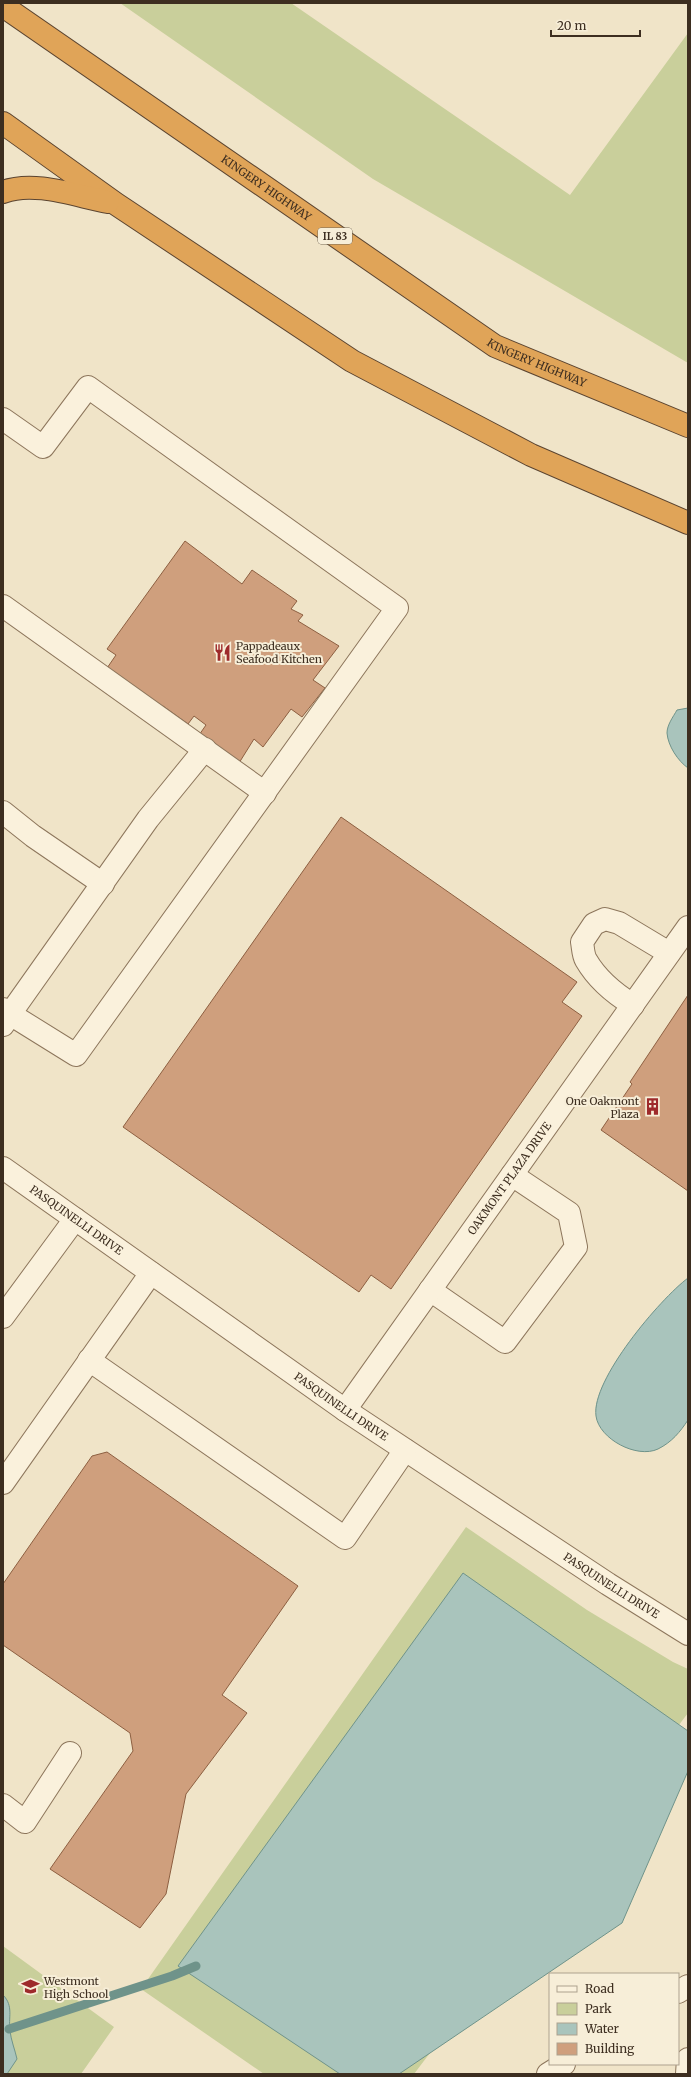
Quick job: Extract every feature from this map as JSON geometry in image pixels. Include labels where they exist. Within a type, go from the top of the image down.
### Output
[{"type":"highway","name":"KINGERY HIGHWAY","points":[[3,6],[495,346],[688,426]]},
{"type":"highway","points":[[3,123],[116,204],[352,361],[531,455],[688,523]]},
{"type":"highway","points":[[3,192],[19,187],[32,187],[116,204]]},
{"type":"street","points":[[3,419],[43,447],[88,387],[397,608],[76,1056],[5,1016],[103,884],[148,819],[205,750]]},
{"type":"street","points":[[3,606],[265,793]]},
{"type":"street","points":[[3,812],[33,836],[103,884]]},
{"type":"street","points":[[633,1005],[607,986],[585,959],[582,942],[594,924],[605,919],[619,923],[669,953]]},
{"type":"street","name":"OAKMONT PLAZA DRIVE","points":[[345,1410],[688,927]]},
{"type":"street","name":"PASQUINELLI DRIVE","points":[[3,1168],[345,1410],[608,1584],[688,1634]]},
{"type":"street","points":[[430,1290],[505,1342],[576,1247],[569,1213],[512,1175]]},
{"type":"street","points":[[3,1317],[75,1219]]},
{"type":"street","points":[[3,1483],[151,1273]]},
{"type":"street","points":[[89,1360],[345,1538],[405,1450]]},
{"type":"street","points":[[3,1805],[26,1822],[70,1753]]},
{"type":"street","points":[[679,1991],[688,1986]]},
{"type":"street","points":[[687,2074],[688,2059]]},
{"type":"street","points":[[548,2074],[562,2065]]},
{"type":"green space","points":[[120,3],[291,3],[570,195],[688,33],[688,363],[373,179]]},
{"type":"green space","points":[[466,1527],[587,1610],[673,1662],[688,1669],[688,1713],[414,2074],[264,2074],[141,1989]]},
{"type":"green space","name":"Westmont High School","points":[[3,1946],[114,2027],[81,2074],[3,2074]]},
{"type":"water","points":[[688,708],[688,768],[674,753],[669,743],[667,730],[677,710]]},
{"type":"water","points":[[688,1278],[688,1420],[675,1436],[658,1449],[640,1451],[630,1449],[620,1445],[604,1432],[596,1416],[597,1401],[604,1382],[630,1341],[661,1303]]},
{"type":"water","points":[[463,1573],[688,1731],[688,1771],[622,1923],[399,2074],[340,2074],[178,1966]]},
{"type":"water","points":[[3,1995],[10,2008],[10,2031],[17,2059],[7,2074],[3,2074]]},
{"type":"building","name":"Pappadeaux Seafood Kitchen","points":[[185,541],[242,584],[252,570],[297,601],[291,609],[303,615],[298,621],[339,646],[313,680],[325,688],[302,717],[291,709],[263,747],[254,739],[239,763],[197,738],[206,725],[194,716],[188,724],[163,706],[159,709],[105,671],[116,655],[107,649]]},
{"type":"building","points":[[341,817],[577,982],[562,1002],[582,1016],[391,1289],[371,1275],[359,1292],[123,1127]]},
{"type":"building","name":"One Oakmont Plaza","points":[[688,995],[688,1191],[601,1130],[632,1084],[630,1082]]},
{"type":"building","points":[[107,1452],[298,1586],[222,1695],[247,1713],[186,1794],[166,1894],[140,1928],[50,1869],[133,1751],[130,1733],[3,1645],[3,1584],[92,1456]]},
{"type":"waterway","points":[[9,2029],[172,1976],[196,1966]]},
{"type":"place","name":"Pappadeaux Seafood Kitchen","points":[[223,652]]},
{"type":"place","name":"One Oakmont Plaza","points":[[652,1107]]},
{"type":"place","name":"Westmont High School","points":[[31,1987]]}]
